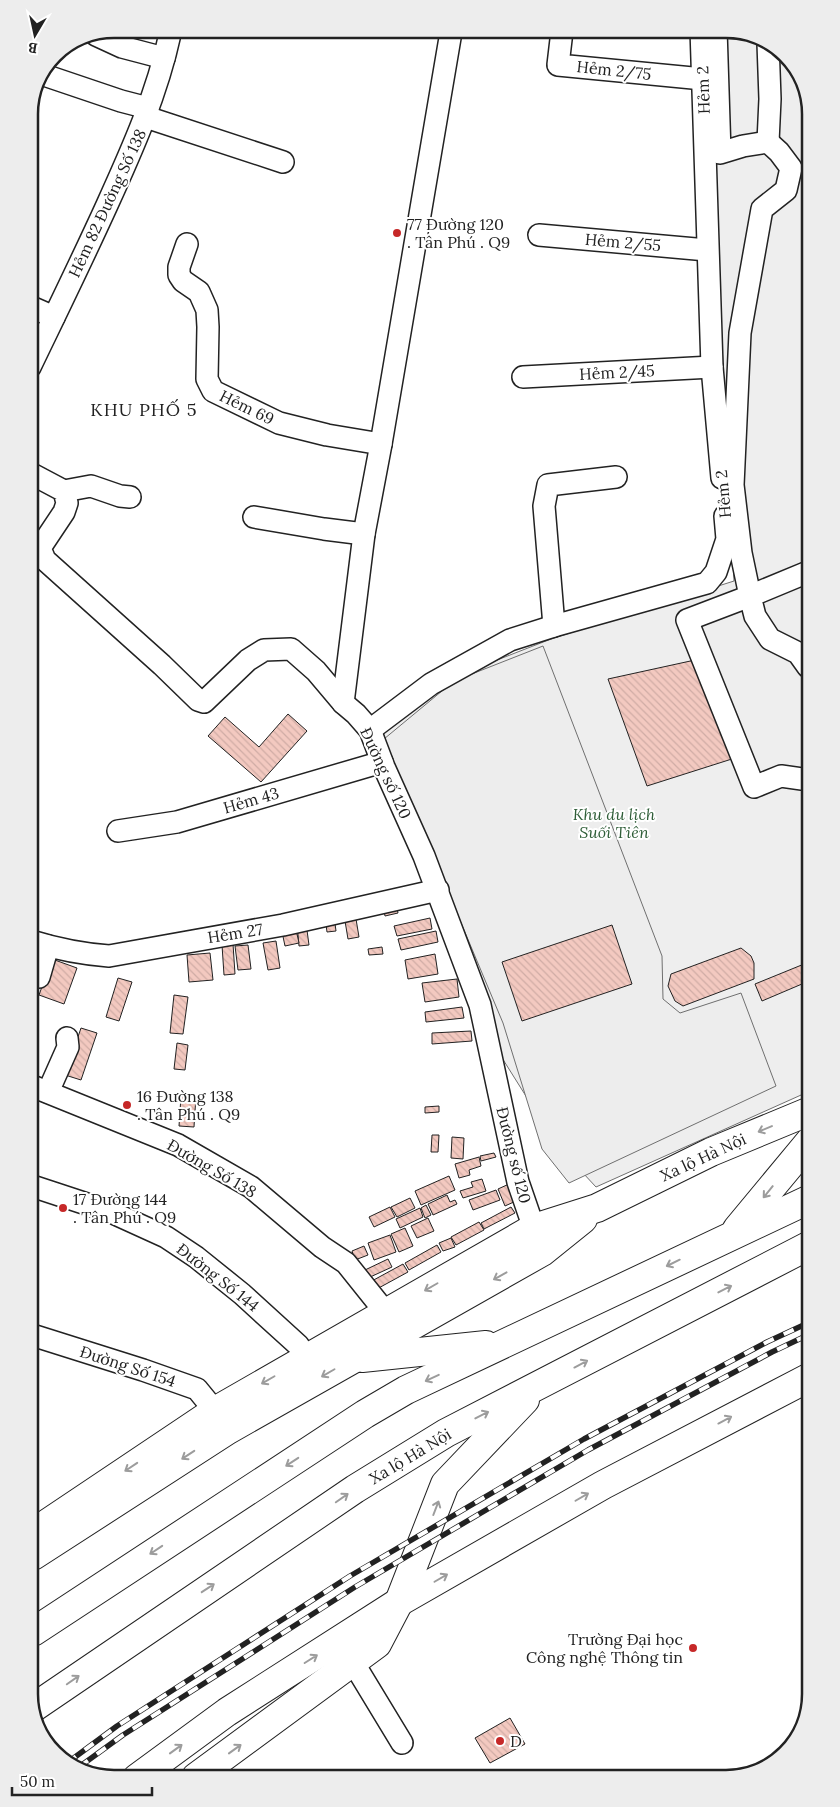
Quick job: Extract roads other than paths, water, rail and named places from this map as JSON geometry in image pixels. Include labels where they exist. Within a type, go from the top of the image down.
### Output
[{"type":"highway","name":"Xa lộ Hà Nội","points":[[38,1552],[307,1358],[394,1322],[597,1208],[711,1152],[802,1113]]},
{"type":"highway","points":[[733,1234],[802,1151]]},
{"type":"highway","points":[[38,1629],[365,1414],[406,1390],[802,1203]]},
{"type":"highway","name":"Xa lộ Hà Nội","points":[[38,1704],[355,1489],[446,1433],[802,1249]]},
{"type":"highway","name":"Xa lộ Hà Nội","points":[[38,1530],[221,1420],[352,1359],[394,1322]]},
{"type":"highway","points":[[352,1359],[507,1342]]},
{"type":"highway","points":[[399,1602],[603,1485],[802,1381]]},
{"type":"highway","points":[[149,1769],[227,1712],[347,1652],[377,1644],[399,1602],[445,1484],[538,1387]]},
{"type":"highway","points":[[207,1769],[347,1652]]},
{"type":"street","name":"Hẻm 82 Đường Số 138","points":[[38,350],[122,172],[147,112],[169,38]]},
{"type":"street","points":[[343,703],[364,534],[450,38]]},
{"type":"street","name":"Hẻm 2/75","points":[[561,38],[558,65],[703,79]]},
{"type":"street","name":"Hẻm 2","points":[[370,730],[439,679],[510,640],[707,583],[716,572],[727,539],[712,367],[701,38]]},
{"type":"street","points":[[716,38],[720,153],[743,146],[768,142]]},
{"type":"street","points":[[104,39],[122,47],[164,58]]},
{"type":"street","points":[[768,50],[770,99],[768,142],[791,168],[786,190],[762,209],[740,333],[732,485],[741,553],[755,616],[770,639],[798,653],[802,659]]},
{"type":"street","points":[[47,76],[121,101],[283,162]]},
{"type":"street","name":"Hẻm 2/55","points":[[538,235],[707,250]]},
{"type":"street","name":"Hẻm 69","points":[[188,244],[179,267],[179,276],[199,292],[207,310],[207,379],[213,391],[279,423],[328,435],[380,444]]},
{"type":"street","points":[[38,310],[54,317]]},
{"type":"street","name":"Hẻm 2/45","points":[[523,377],[712,367]]},
{"type":"street","points":[[38,477],[64,490],[91,486],[120,496],[130,496]]},
{"type":"street","points":[[554,626],[544,506],[548,485],[616,477]]},
{"type":"street","name":"Đường số 120","points":[[64,490],[67,503],[64,512],[40,548],[45,560],[162,665],[198,700],[204,702],[248,660],[264,650],[292,649],[316,671],[343,703],[370,730],[438,890],[480,1005],[518,1182],[538,1240]]},
{"type":"street","points":[[254,517],[304,527],[364,534]]},
{"type":"street","points":[[802,574],[687,620],[754,787],[781,776],[802,779]]},
{"type":"street","name":"Hẻm 43","points":[[118,831],[177,822],[382,762]]},
{"type":"street","name":"Hẻm 27","points":[[40,944],[86,954],[109,956],[283,925],[438,890]]},
{"type":"street","points":[[39,977],[40,944]]},
{"type":"street","points":[[40,1089],[68,1047],[67,1038]]},
{"type":"street","name":"Đường Số 138","points":[[40,1089],[178,1145],[251,1187],[322,1247],[346,1263],[394,1322]]},
{"type":"street","name":"Đường Số 144","points":[[38,1188],[111,1212],[166,1237],[196,1257],[242,1294],[298,1345],[307,1358]]},
{"type":"street","name":"Đường Số 154","points":[[38,1337],[197,1389],[221,1420]]},
{"type":"street","points":[[347,1652],[402,1743]]},
{"type":"railway","points":[[74,1758],[117,1726],[350,1576],[584,1439],[767,1342],[802,1326]]},
{"type":"railway","points":[[84,1763],[123,1735],[355,1587],[588,1450],[802,1338]]},
{"type":"place","name":"77 Đường 120 . Tân Phú . Q9","points":[[397,233]]},
{"type":"place","name":"16 Đường 138 . Tân Phú . Q9","points":[[127,1105]]},
{"type":"place","name":"17 Đường 144 . Tân Phú . Q9","points":[[63,1208]]},
{"type":"place","name":"Trường Đại học Công nghệ Thông tin","points":[[693,1648]]},
{"type":"place","name":"D","points":[[500,1741]]},
{"type":"district","name":"KHU PHỐ 5","points":[[144,409]]},
{"type":"park label","name":"Khu du lịch Suối Tiên","points":[[614,823]]}]
